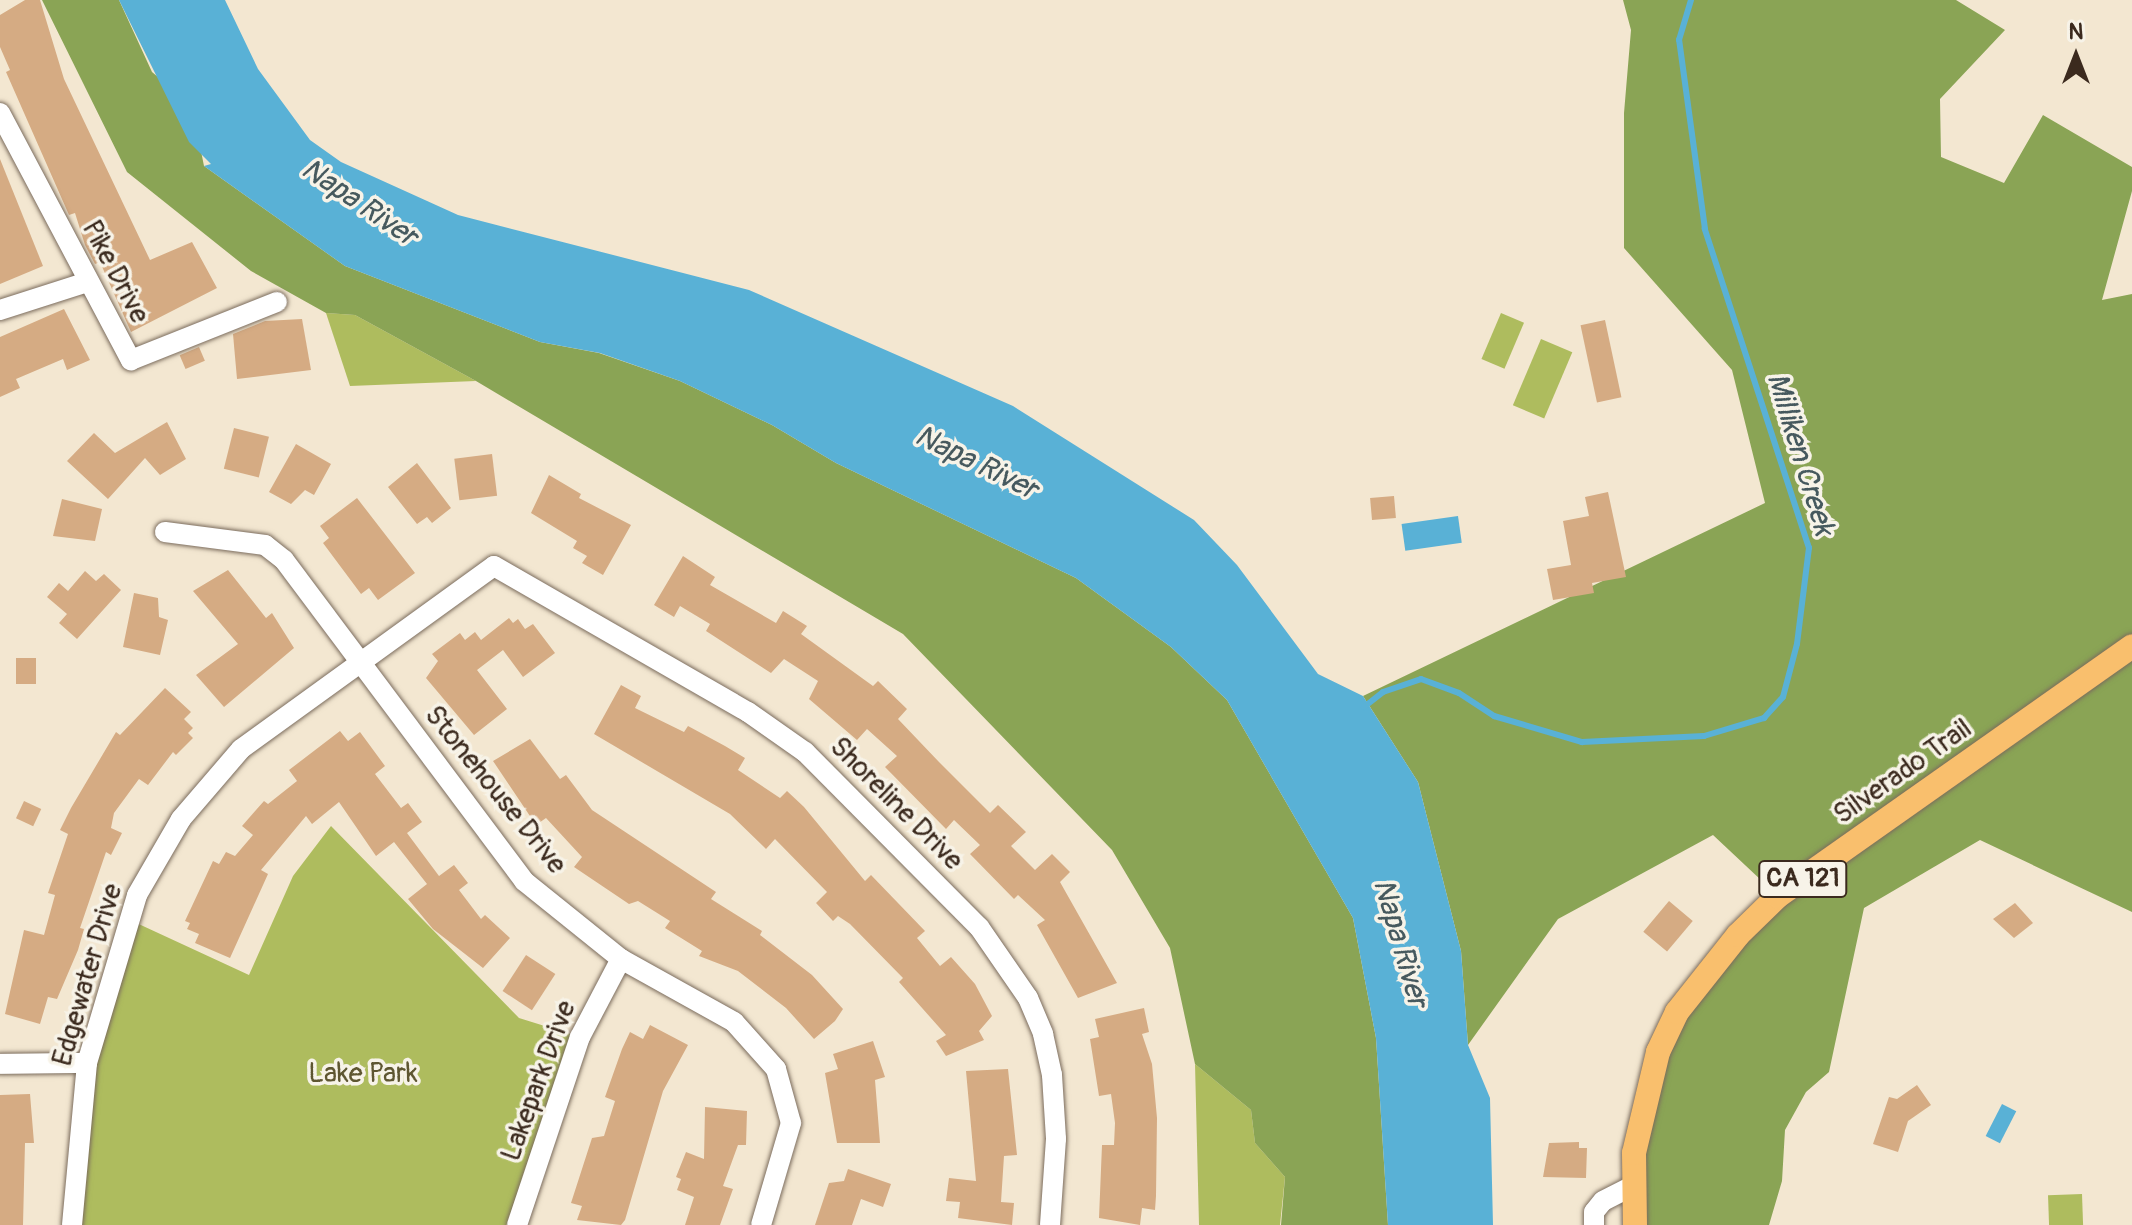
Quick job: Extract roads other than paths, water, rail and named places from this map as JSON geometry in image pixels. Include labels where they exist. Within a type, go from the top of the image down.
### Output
[{"type":"main road","name":"Silverado Trail","points":[[1635,1225],[1636,1140],[1658,1052],[1677,1012],[1738,935],[1778,896],[2132,646]]},
{"type":"street","name":"Pike Drive","points":[[0,113],[131,360],[277,302]]},
{"type":"street","points":[[0,310],[87,282]]},
{"type":"street","name":"Stonehouse Drive","points":[[165,532],[265,545],[284,560],[524,881],[621,959],[734,1022],[776,1069],[791,1123],[761,1225]]},
{"type":"street","name":"Edgewater Drive","points":[[72,1225],[87,1063],[137,895],[181,819],[241,749],[494,566]]},
{"type":"street","name":"Shoreline Drive","points":[[494,566],[748,712],[805,752],[979,927],[1028,998],[1043,1034],[1052,1075],[1056,1139],[1050,1225]]},
{"type":"street","name":"Lakepark Drive","points":[[517,1225],[580,1037],[621,959]]},
{"type":"street","points":[[0,1064],[87,1063]]},
{"type":"street","points":[[1594,1225],[1594,1212],[1603,1201],[1635,1185]]},
{"type":"water","name":"Napa River","points":[[119,0],[225,0],[258,69],[310,140],[341,162],[458,215],[749,290],[1013,406],[1194,520],[1237,565],[1318,674],[1363,696],[1418,782],[1461,951],[1468,1045],[1490,1098],[1493,1225],[1388,1225],[1376,1038],[1353,918],[1227,700],[1171,647],[1076,578],[836,463],[772,425],[680,381],[600,353],[540,342],[345,266],[204,166],[211,164],[189,142]]},
{"type":"water","points":[[1458,516],[1462,543],[1405,551],[1402,524]]},
{"type":"water","points":[[2002,1104],[2016,1111],[2000,1143],[1986,1136]]},
{"type":"waterway","name":"Milliken Creek","points":[[1364,707],[1383,692],[1421,679],[1459,693],[1494,716],[1582,742],[1704,736],[1764,718],[1783,697],[1797,644],[1809,548],[1705,229],[1679,40],[1691,0]]},
{"type":"park label","name":"Lake Park","points":[[363,1074]]}]
